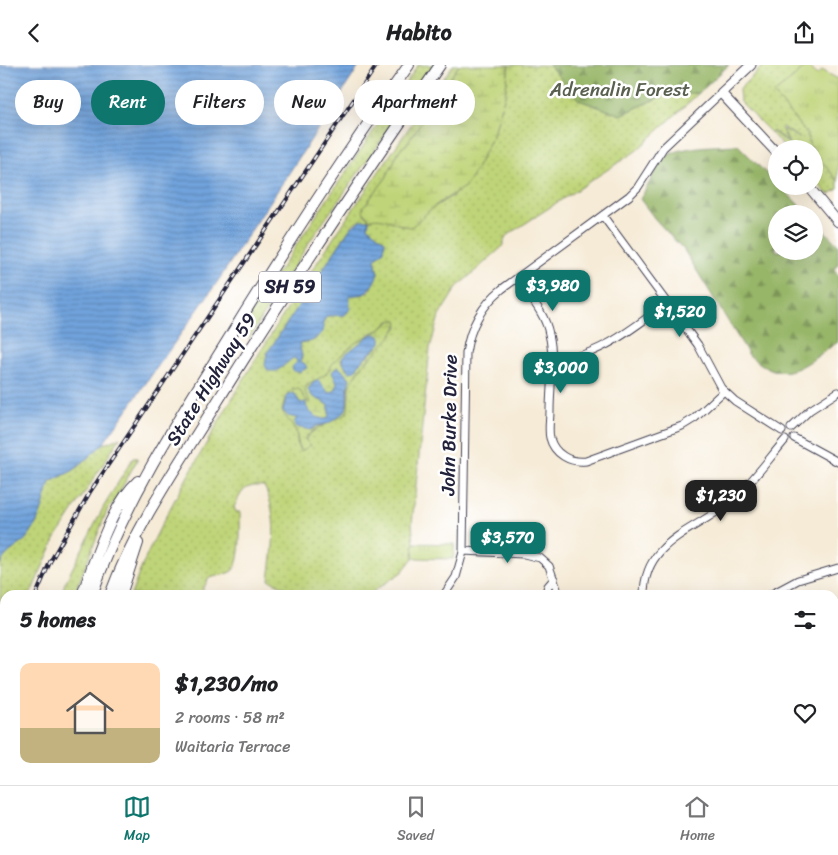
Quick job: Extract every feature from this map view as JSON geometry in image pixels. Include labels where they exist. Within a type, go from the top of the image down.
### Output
[{"type":"main road","name":"State Highway 59","points":[[94,590],[110,545],[145,475],[290,240],[409,65]]},
{"type":"main road","name":"State Highway 59","points":[[112,590],[132,543],[148,513],[334,219],[440,65]]},
{"type":"main road","points":[[84,590],[115,516],[129,490],[145,475]]},
{"type":"main road","points":[[123,590],[148,513]]},
{"type":"street","points":[[751,65],[721,93],[768,143]]},
{"type":"street","name":"John Burke Drive","points":[[447,590],[456,577],[463,551],[467,344],[474,323],[484,307],[497,293],[633,193],[662,147],[721,93]]},
{"type":"street","points":[[816,195],[838,222]]},
{"type":"street","points":[[603,216],[698,345],[724,391],[782,431],[785,439],[788,441],[794,438]]},
{"type":"street","points":[[517,278],[546,321],[550,340],[551,360],[550,438],[561,455],[577,461],[596,457],[682,426],[695,418],[724,391]]},
{"type":"street","points":[[551,360],[569,358],[613,343],[667,303]]},
{"type":"street","points":[[782,431],[792,428],[810,410],[838,393]]},
{"type":"street","points":[[792,428],[795,432],[794,438]]},
{"type":"street","points":[[794,438],[838,462]]},
{"type":"street","points":[[645,590],[648,569],[660,549],[732,500],[763,468],[785,439]]},
{"type":"street","points":[[463,551],[534,555],[545,561],[558,590]]},
{"type":"street","points":[[779,590],[798,580],[838,568]]},
{"type":"street","points":[[547,590],[554,579]]},
{"type":"green space","points":[[418,65],[435,65],[424,80],[408,80]]},
{"type":"green space","points":[[453,65],[459,65],[449,80],[443,80]]},
{"type":"green space","points":[[459,65],[509,65],[505,95],[494,133],[475,171],[466,186],[436,205],[411,227],[379,218],[368,220],[363,211],[364,206],[386,178],[400,149],[406,145],[419,125],[475,125],[475,80],[449,80]]},
{"type":"green space","points":[[509,65],[549,65],[579,100],[621,115],[664,95],[699,93],[636,151],[506,236],[502,247],[457,287],[439,316],[430,348],[412,524],[413,558],[402,572],[375,590],[290,590],[269,580],[274,532],[272,509],[264,486],[252,486],[242,492],[234,507],[236,512],[240,512],[240,534],[239,552],[232,571],[209,578],[203,590],[133,590],[146,556],[165,519],[233,397],[324,252],[411,125],[419,125],[406,145],[400,149],[386,178],[364,206],[364,214],[368,217],[368,220],[357,221],[353,224],[274,343],[280,366],[293,358],[297,362],[293,366],[305,364],[300,361],[302,356],[299,343],[315,340],[323,329],[323,322],[327,316],[345,315],[350,305],[349,296],[354,294],[362,295],[369,291],[378,274],[375,259],[381,254],[385,241],[368,227],[369,220],[382,218],[404,226],[455,194],[475,171],[494,133],[505,95]],"holes":[[[397,320],[398,327],[363,365],[349,386],[349,397],[344,415],[312,433],[305,441],[311,445],[303,449],[298,448],[296,431],[282,411],[285,398],[290,392],[311,403],[306,386],[325,375],[340,356],[371,333],[381,329],[389,321]]]},
{"type":"green space","name":"Adrenalin Forest","points":[[549,65],[729,65],[699,93],[664,95],[621,115],[579,100]]},
{"type":"green space","points":[[764,65],[808,65],[774,94],[807,134],[809,140],[787,140],[783,129],[800,138],[782,127],[787,140],[773,131],[771,133],[773,132],[784,140],[777,140],[740,101],[739,89]]},
{"type":"green space","points":[[808,65],[817,75],[822,70],[838,79],[838,181],[823,163],[823,140],[808,140],[807,134],[774,94]]},
{"type":"green space","points":[[377,125],[392,125],[312,238],[249,338],[239,330]]},
{"type":"green space","points":[[738,145],[768,175],[768,195],[789,195],[799,205],[768,205],[768,260],[823,260],[823,229],[838,245],[838,264],[834,269],[838,275],[838,342],[804,365],[785,371],[774,370],[762,365],[749,355],[684,250],[655,219],[640,199],[658,166],[665,158],[679,151],[700,147]]},
{"type":"green space","points":[[823,163],[838,181],[838,189],[828,195],[823,189]]},
{"type":"green space","points":[[392,320],[397,320],[397,325],[391,336],[366,361],[350,384],[347,413],[329,423],[347,406],[346,387],[350,378],[338,366],[333,374],[337,383],[336,390],[329,393],[318,380],[308,390],[312,396],[329,405],[327,419],[318,418],[305,408],[296,396],[287,399],[283,411],[288,416],[297,418],[294,423],[296,427],[313,429],[317,425],[325,424],[308,435],[305,440],[311,445],[300,452],[296,431],[282,411],[285,398],[292,390],[299,389],[307,401],[311,403],[305,392],[306,386],[325,375],[333,363],[355,343],[381,329]],"holes":[[[378,347],[361,361],[346,369],[341,359]]]},
{"type":"green space","points":[[120,438],[55,539],[32,590],[0,590],[0,565],[11,551],[25,540],[34,527],[41,512],[50,482],[74,470],[103,444]]},
{"type":"green space","points":[[133,458],[137,458],[114,502],[108,508],[76,590],[63,590],[65,583],[104,506]]},
{"type":"green space","points":[[414,543],[455,544],[453,559],[413,558]]},
{"type":"water","points":[[0,65],[360,65],[344,89],[344,80],[274,80],[274,125],[321,125],[218,281],[103,444],[74,470],[50,482],[41,512],[34,527],[25,540],[5,557],[0,565]]},
{"type":"water","points":[[360,220],[369,220],[368,227],[385,241],[384,251],[375,259],[378,274],[373,284],[364,294],[349,296],[350,309],[345,315],[327,316],[323,322],[323,332],[312,341],[299,343],[302,356],[300,361],[307,368],[300,372],[293,371],[292,367],[297,362],[293,358],[277,371],[268,371],[265,365],[267,353],[350,229]]},
{"type":"water","points":[[376,334],[381,337],[381,343],[361,361],[355,371],[349,372],[342,357],[370,335]]},
{"type":"water","points":[[338,366],[350,379],[345,411],[330,422],[311,430],[296,427],[294,422],[297,418],[288,416],[283,411],[287,396],[294,393],[300,403],[306,402],[308,409],[313,414],[327,419],[329,405],[312,396],[308,390],[318,380],[329,393],[336,390],[337,383],[332,372]]},
{"type":"railway","points":[[38,590],[50,562],[90,492],[377,65]]}]
